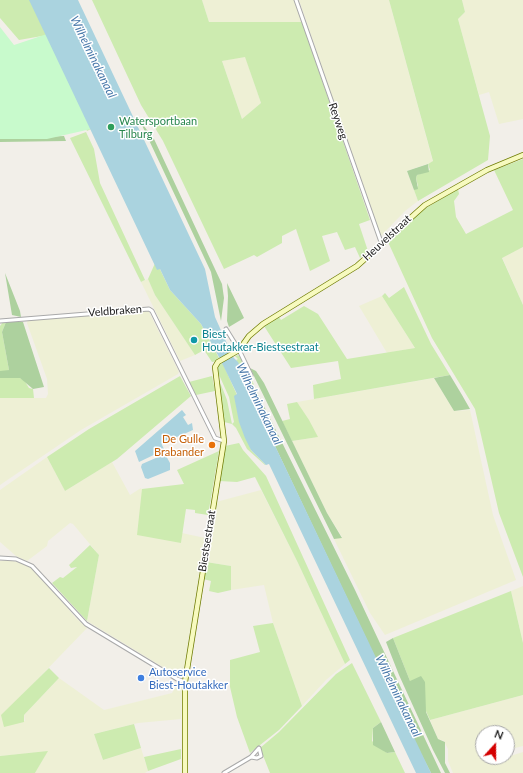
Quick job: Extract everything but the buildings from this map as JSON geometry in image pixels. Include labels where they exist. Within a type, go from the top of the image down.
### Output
[{"type":"street","name":"Reyweg","points":[[296,0],[380,242]]},
{"type":"street","name":"Heuvelstraat","points":[[256,329],[357,266],[425,205],[487,170],[523,155]]},
{"type":"street","name":"Veldbraken","points":[[0,321],[149,309],[152,311],[215,438],[224,441]]},
{"type":"street","points":[[226,329],[239,350],[251,375]]},
{"type":"street","name":"Biestsestraat","points":[[185,773],[185,682],[224,441],[214,371],[218,362],[239,350],[256,329]]},
{"type":"street","points":[[0,558],[16,559],[32,566],[86,624],[177,679],[185,682]]},
{"type":"street","points":[[224,773],[235,768],[251,757]]},
{"type":"green space","points":[[0,0],[30,0],[91,129],[87,131],[42,36],[19,40],[0,18]]},
{"type":"green space","points":[[92,0],[202,0],[209,22],[302,22],[370,220],[359,224],[368,251],[360,258],[355,247],[345,250],[337,232],[322,236],[330,261],[310,271],[296,229],[282,236],[282,243],[257,257],[254,255],[224,269],[163,141],[141,105]],"holes":[[[245,57],[261,103],[242,119],[222,61]]]},
{"type":"green space","points":[[202,0],[294,0],[302,22],[209,22]]},
{"type":"green space","points":[[299,0],[389,0],[433,162],[407,171],[418,201],[405,211],[380,237]]},
{"type":"green space","points":[[389,0],[462,0],[465,12],[458,19],[490,136],[488,160],[418,201],[414,190],[418,186],[416,178],[417,175],[430,170],[428,164],[433,161]]},
{"type":"green space","points":[[462,0],[523,0],[523,119],[499,124],[489,92],[479,95],[458,19],[465,12]]},
{"type":"green space","points":[[0,27],[14,45],[47,34],[91,129],[47,139],[0,139]]},
{"type":"green space","points":[[245,56],[261,103],[242,119],[222,61]]},
{"type":"green space","points":[[0,93],[19,138],[64,136],[66,141],[0,142]]},
{"type":"green space","points":[[140,121],[154,139],[222,284],[224,298],[221,321],[211,272]]},
{"type":"green space","points":[[86,132],[94,149],[100,183],[145,280],[141,282],[70,138]]},
{"type":"green space","points":[[523,159],[523,247],[502,258],[523,305],[523,577],[499,513],[475,409],[432,338],[388,242],[421,211],[458,189],[459,194],[454,201],[456,217],[466,234],[513,210],[494,170]]},
{"type":"green space","points":[[428,164],[429,172],[417,175],[416,178],[418,189],[414,190],[407,171]]},
{"type":"green space","points":[[523,247],[523,305],[502,257]]},
{"type":"green space","points":[[156,261],[170,290],[201,324],[219,358],[217,359],[218,361],[212,362],[204,350],[195,355],[155,295],[148,279]]},
{"type":"green space","points":[[5,273],[20,311],[21,317],[12,315]]},
{"type":"green space","points":[[148,279],[155,295],[195,355],[180,361],[141,282]]},
{"type":"green space","points":[[227,283],[244,318],[229,327],[227,321]]},
{"type":"green space","points":[[404,287],[431,344],[450,375],[314,399],[313,385],[341,379],[338,361],[291,368],[264,326],[279,317],[281,320],[304,306],[318,314],[347,359],[415,348],[382,296],[385,293],[389,298]]},
{"type":"green space","points":[[382,296],[415,348],[387,353],[359,306]]},
{"type":"green space","points":[[148,310],[179,372],[178,374],[81,430],[0,485],[0,398],[46,398],[48,394],[47,379],[27,323],[28,319]]},
{"type":"green space","points":[[3,322],[6,322],[2,332],[9,370],[7,371],[0,371],[0,326]]},
{"type":"green space","points":[[6,322],[23,322],[44,387],[33,389],[20,378],[0,378],[0,371],[9,370],[2,332]]},
{"type":"green space","points":[[238,355],[243,359],[257,392],[253,394],[236,360],[238,359],[235,356]]},
{"type":"green space","points":[[220,363],[223,364],[237,395],[251,450],[266,465],[247,449],[236,428],[232,424],[234,422],[229,397],[220,377],[215,372],[216,366]]},
{"type":"green space","points":[[250,368],[256,371],[264,383],[327,513],[342,538],[334,539]]},
{"type":"green space","points":[[450,375],[470,409],[454,411],[434,378]]},
{"type":"green space","points":[[180,376],[191,396],[117,459],[65,491],[47,457],[89,429]]},
{"type":"green space","points":[[212,376],[215,391],[196,395],[189,382]]},
{"type":"green space","points":[[218,377],[227,400],[232,424],[224,422],[217,380]]},
{"type":"green space","points":[[0,378],[20,378],[24,380],[29,388],[33,389],[34,398],[0,398]]},
{"type":"green space","points":[[434,378],[454,411],[470,410],[493,515],[516,580],[385,635],[370,613],[334,539],[342,537],[327,513],[292,441],[317,437],[297,402]]},
{"type":"green space","points":[[257,392],[355,590],[441,773],[431,773],[416,744],[257,408],[253,394]]},
{"type":"green space","points":[[297,402],[318,437],[292,441],[282,421],[290,419],[287,404]]},
{"type":"green space","points":[[239,443],[243,450],[266,476],[350,660],[345,664],[298,563],[255,477],[237,482],[219,481],[225,446]]},
{"type":"green space","points":[[219,451],[208,515],[195,513],[195,510],[186,509],[181,543],[137,535],[142,489],[184,484],[177,470]]},
{"type":"green space","points":[[47,457],[65,491],[112,462],[130,495],[141,488],[181,543],[182,533],[205,538],[183,677],[176,675],[87,621],[99,555],[73,524],[70,523],[48,541],[47,546],[27,561],[16,556],[0,542],[0,490]]},
{"type":"green space","points":[[261,490],[298,563],[345,664],[326,680],[302,706],[273,623],[264,585],[231,590],[231,566],[206,562],[216,502]]},
{"type":"green space","points":[[90,545],[99,555],[87,621],[52,583],[60,577],[63,578],[77,567],[71,568],[69,565]]},
{"type":"green space","points":[[9,560],[24,564],[35,570],[76,618],[87,628],[3,715],[25,721],[24,715],[59,678],[104,710],[172,693],[178,682],[182,687],[181,719],[138,723],[94,734],[103,760],[141,748],[148,771],[145,773],[35,773],[47,752],[0,756],[0,561]]},
{"type":"green space","points":[[206,562],[231,566],[231,590],[218,593],[209,591],[211,581],[203,579]]},
{"type":"green space","points":[[523,586],[523,643],[511,591]]},
{"type":"green space","points":[[511,591],[523,643],[523,695],[430,720],[425,709],[425,682],[410,681],[393,638]]},
{"type":"green space","points":[[273,623],[302,706],[279,730],[250,753],[237,717],[230,687],[230,660],[260,652],[253,626]]},
{"type":"green space","points":[[393,638],[410,681],[421,676],[425,682],[426,712],[438,739],[445,742],[445,763],[450,773],[445,773],[433,750],[399,675],[386,642]]},
{"type":"green space","points":[[352,663],[381,722],[373,728],[372,741],[387,753],[395,752],[405,773],[270,773],[260,748],[279,732],[336,674]]},
{"type":"green space","points":[[49,668],[59,678],[24,715],[24,722],[4,727],[1,715]]},
{"type":"green space","points":[[523,695],[523,746],[515,748],[515,725],[475,725],[475,765],[515,765],[515,754],[523,752],[523,773],[453,773],[448,761],[448,749],[444,741],[438,739],[430,720]]},
{"type":"green space","points":[[381,722],[395,752],[387,753],[373,745],[373,728]]},
{"type":"green space","points":[[134,724],[141,748],[103,760],[94,734]]},
{"type":"green space","points":[[181,749],[181,759],[148,771],[144,757]]},
{"type":"green space","points":[[48,751],[35,773],[0,773],[0,756]]},
{"type":"water","name":"Wilhelminakanaal","points":[[29,0],[78,0],[205,269],[215,317],[233,357],[238,362],[253,394],[257,408],[431,773],[416,773],[269,464],[266,465],[251,450],[245,438],[239,422],[234,396],[237,394],[220,359],[201,324],[170,290],[160,269],[157,270]]},
{"type":"water","points":[[182,410],[186,415],[183,417],[188,425],[192,423],[193,430],[163,443],[162,445],[164,449],[162,451],[139,462],[135,451]]},
{"type":"water","points":[[165,454],[170,463],[170,470],[148,479],[145,478],[141,467],[142,464]]},
{"type":"place","name":"Watersportbaan Tilburg","points":[[111,127]]},
{"type":"place","name":"Biest Houtakker-Biestsestraat","points":[[194,340]]},
{"type":"place","name":"De Gulle Brabander","points":[[212,445]]},
{"type":"place","name":"Autoservice Biest-Houtakker","points":[[141,678]]}]
